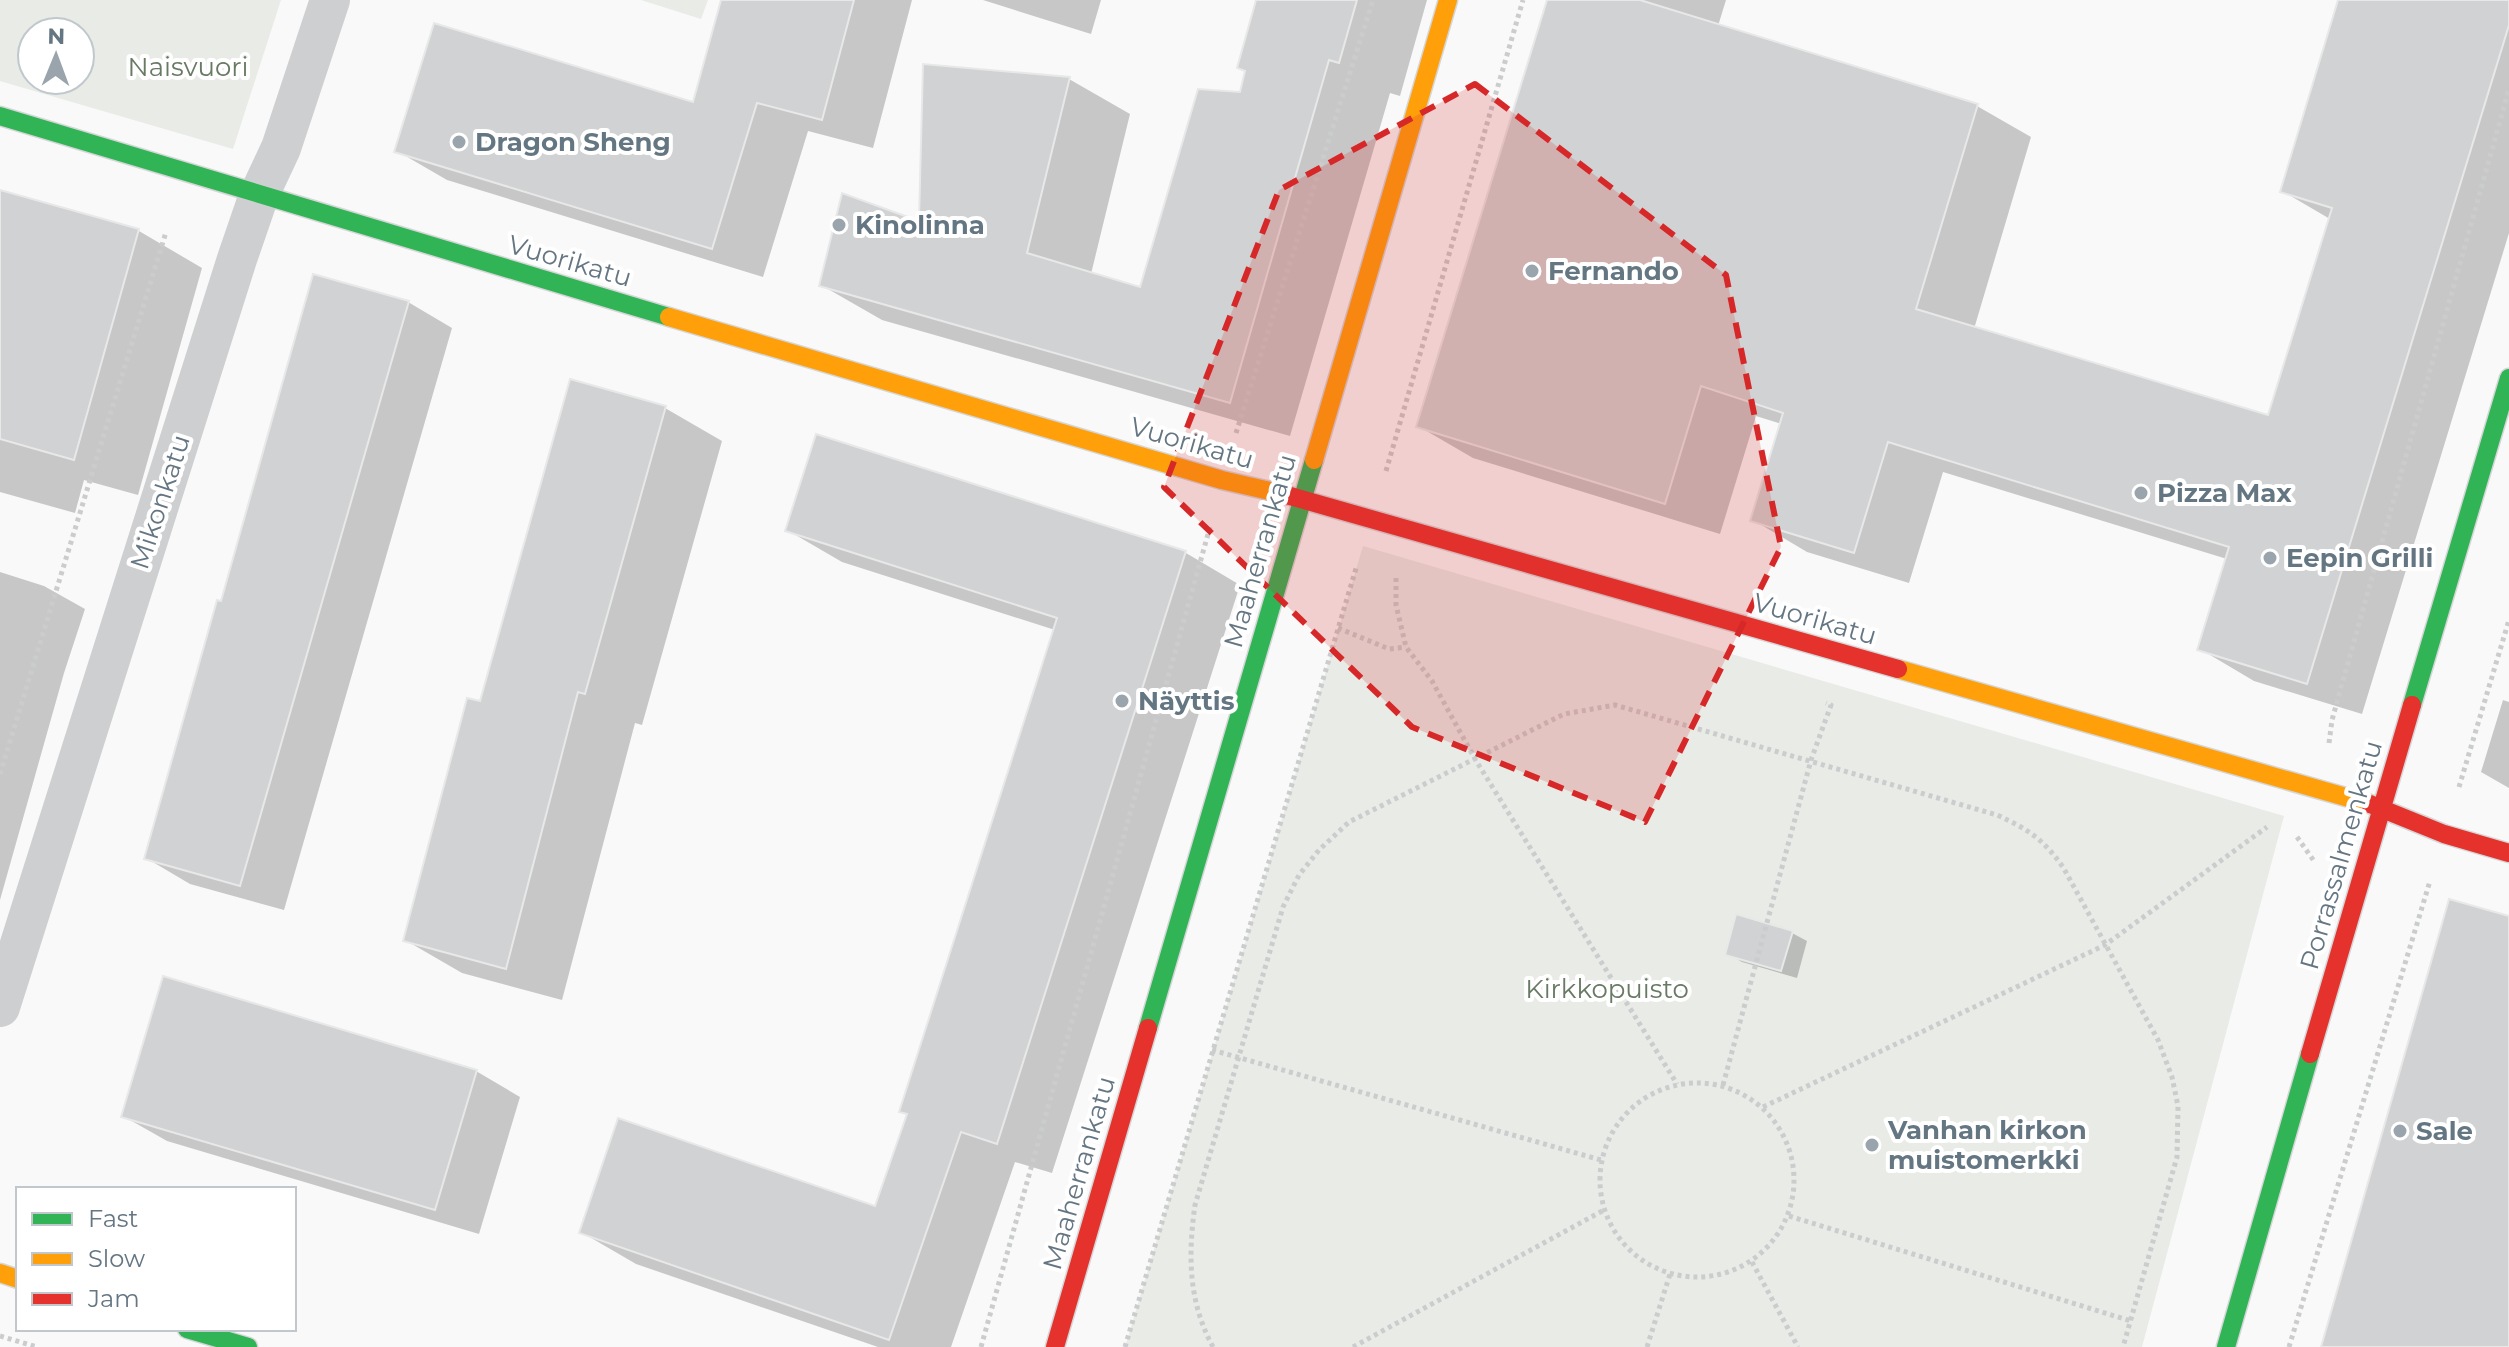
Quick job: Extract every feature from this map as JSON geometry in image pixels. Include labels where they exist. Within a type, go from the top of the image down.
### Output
[{"type":"street","name":"Mikonkatu","points":[[0,1007],[259,195],[281,148],[330,0]]},
{"type":"street","name":"Maaherrankatu","points":[[1055,1347],[1448,0]]},
{"type":"street","name":"Vuorikatu","points":[[0,116],[1222,480],[1303,499],[2382,808],[2444,834],[2509,853]]},
{"type":"street","name":"Porrassalmenkatu","points":[[2226,1347],[2509,378]]},
{"type":"street","points":[[194,1331],[248,1347]]},
{"type":"path","points":[[981,1347],[1222,480],[1373,0]]},
{"type":"path","points":[[1125,1347],[1523,0]]},
{"type":"path","points":[[1763,1107],[2105,945],[2321,791],[2332,720],[2509,89]]},
{"type":"path","points":[[0,774],[166,232]]},
{"type":"path","points":[[1396,578],[1396,605],[1406,647],[1432,681],[1475,759],[1677,1084]]},
{"type":"path","points":[[2289,1347],[2509,620]]},
{"type":"path","points":[[1338,628],[1389,649],[1406,647]]},
{"type":"path","points":[[1213,1347],[1197,1311],[1190,1275],[1195,1205],[1283,907],[1299,875],[1319,850],[1349,822],[1564,714],[1615,705],[1997,815],[2038,836],[2063,867],[2158,1040],[2172,1077],[2178,1106],[2177,1157],[2123,1347]]},
{"type":"path","points":[[1723,1085],[1811,760],[1831,705]]},
{"type":"path","points":[[1212,1050],[1601,1160]]},
{"type":"path","points":[[1699,1082],[1723,1085],[1744,1093],[1763,1107],[1782,1130],[1793,1157],[1795,1187],[1789,1216],[1774,1242],[1752,1262],[1726,1274],[1698,1278],[1670,1274],[1641,1261],[1619,1238],[1604,1210],[1599,1185],[1601,1160],[1611,1134],[1628,1111],[1650,1095],[1677,1084],[1699,1082]]},
{"type":"path","points":[[1353,1347],[1604,1210]]},
{"type":"path","points":[[1789,1216],[2131,1321]]},
{"type":"path","points":[[1752,1262],[1798,1347]]},
{"type":"path","points":[[1647,1347],[1670,1274]]},
{"type":"path","points":[[0,1336],[37,1347]]},
{"type":"highlighted area","points":[[1475,84],[1726,275],[1781,547],[1645,822],[1412,727],[1164,487],[1279,190]]},
{"type":"green space","name":"Naisvuori","points":[[0,0],[281,0],[233,149],[51,96],[96,96],[96,16],[16,16],[16,86],[0,81]]},
{"type":"green space","points":[[641,0],[708,0],[701,19]]},
{"type":"green space","name":"Kirkkopuisto","points":[[1363,546],[2284,816],[2142,1347],[1125,1347]]},
{"type":"building","points":[[721,0],[854,0],[822,120],[757,103],[712,249],[394,152],[434,23],[693,102]]},
{"type":"building","points":[[1256,0],[1357,0],[1339,63],[1329,60],[1230,403],[819,286],[842,193],[919,221],[923,64],[1070,77],[1027,253],[1140,287],[1198,89],[1240,92],[1245,71],[1237,68]]},
{"type":"building","points":[[1547,0],[1640,0],[1978,104],[1916,309],[2268,415],[2332,208],[2280,192],[2338,0],[2509,0],[2509,25],[2307,684],[2197,650],[2229,547],[1888,442],[1854,553],[1750,521],[1783,413],[1701,386],[1665,504],[1416,427]]},
{"type":"building","points":[[0,190],[139,229],[74,460],[0,439]]},
{"type":"building","points":[[313,274],[409,301],[240,886],[144,859]]},
{"type":"building","points":[[570,379],[666,406],[585,694],[578,692],[506,969],[403,941],[467,698],[480,701]]},
{"type":"building","points":[[816,434],[1186,551],[997,1144],[961,1132],[889,1340],[579,1233],[618,1118],[875,1206],[907,1114],[899,1112],[1057,618],[785,531]]},
{"type":"building","points":[[2449,899],[2509,916],[2509,1347],[2321,1347]]},
{"type":"building","points":[[1736,914],[1793,931],[1781,971],[1725,955]]},
{"type":"building","points":[[163,976],[477,1070],[435,1210],[121,1117]]},
{"type":"traffic: fast","points":[[0,116],[669,317]]},
{"type":"traffic: fast","points":[[2412,705],[2509,378]]},
{"type":"traffic: fast","points":[[1148,1028],[1314,460]]},
{"type":"traffic: fast","points":[[2226,1347],[2310,1054]]},
{"type":"traffic: fast","points":[[194,1331],[248,1347]]},
{"type":"traffic: slow","points":[[1314,460],[1448,0]]},
{"type":"traffic: slow","points":[[669,317],[1222,480],[1283,494]]},
{"type":"traffic: slow","points":[[1898,669],[2370,804]]},
{"type":"traffic: slow","points":[[0,1273],[16,1278]]},
{"type":"traffic: jam","points":[[1283,494],[1898,669]]},
{"type":"traffic: jam","points":[[2310,1054],[2412,705]]},
{"type":"traffic: jam","points":[[2370,804],[2444,834],[2509,853]]},
{"type":"traffic: jam","points":[[1055,1347],[1148,1028]]},
{"type":"place","name":"Dragon Sheng","points":[[459,142]]},
{"type":"place","name":"Kinolinna","points":[[839,225]]},
{"type":"place","name":"Fernando","points":[[1532,271]]},
{"type":"place","name":"Pizza Max","points":[[2141,493]]},
{"type":"place","name":"Eepin Grilli","points":[[2270,558]]},
{"type":"place","name":"Näyttis","points":[[1122,701]]},
{"type":"place","name":"Sale","points":[[2400,1131]]},
{"type":"place","name":"Vanhan kirkon muistomerkki","points":[[1872,1145]]}]
